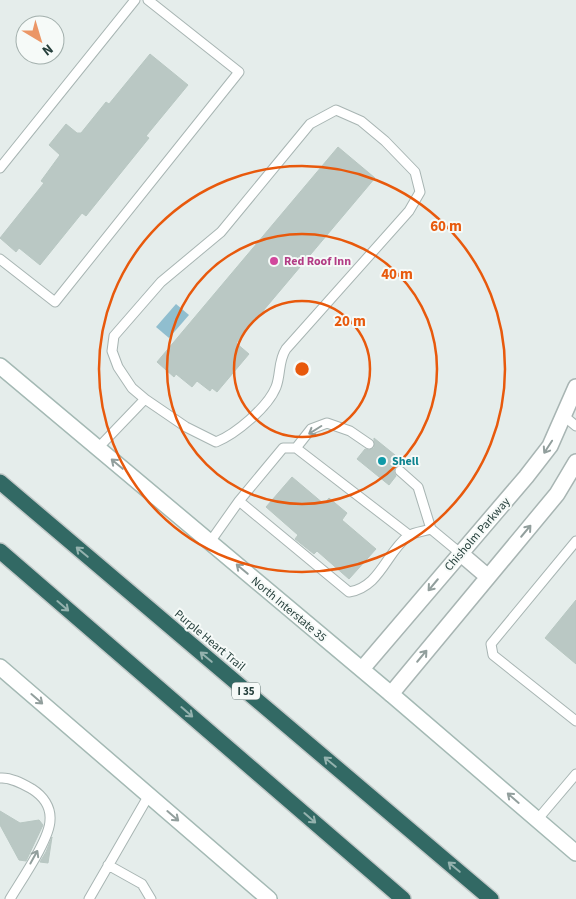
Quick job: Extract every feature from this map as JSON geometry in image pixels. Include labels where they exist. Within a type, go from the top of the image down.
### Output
[{"type":"highway","name":"Purple Heart Trail","points":[[0,482],[491,899]]},
{"type":"highway","points":[[0,552],[403,899]]},
{"type":"main road","name":"North Interstate 35","points":[[0,366],[362,669],[576,853]]},
{"type":"main road","name":"Chisholm Parkway","points":[[362,669],[526,477],[550,446],[576,387]]},
{"type":"main road","points":[[391,694],[557,494],[576,462]]},
{"type":"main road","points":[[460,553],[488,578]]},
{"type":"main road","points":[[0,667],[269,899]]},
{"type":"lane","points":[[0,168],[134,0]]},
{"type":"lane","points":[[0,259],[55,302],[238,72],[148,0]]},
{"type":"lane","points":[[336,110],[361,121],[385,141],[416,172],[420,192],[409,211],[286,349],[280,358],[275,388],[246,424],[216,442],[186,427],[145,399],[132,388],[118,367],[112,351],[114,336],[161,282],[221,232],[310,124],[336,110]]},
{"type":"lane","points":[[98,448],[145,399]]},
{"type":"lane","points":[[564,416],[576,426]]},
{"type":"lane","points":[[296,448],[312,429],[328,423],[350,432],[369,444]]},
{"type":"lane","points":[[210,542],[239,501],[283,448],[296,448],[409,536]]},
{"type":"lane","points":[[400,471],[418,487],[431,529],[460,553]]},
{"type":"lane","points":[[239,501],[349,592],[359,590],[370,584],[409,536],[431,529]]},
{"type":"lane","points":[[576,541],[492,644],[493,655],[576,722]]},
{"type":"lane","points":[[537,820],[576,774]]},
{"type":"lane","points":[[0,778],[6,777],[25,785],[41,795],[48,808],[50,821],[44,840],[10,899]]},
{"type":"lane","points":[[93,898],[108,865],[149,795]]},
{"type":"lane","points":[[108,865],[142,884],[151,899]]},
{"type":"water","points":[[176,304],[189,315],[169,338],[156,327]]},
{"type":"building","points":[[150,54],[188,85],[146,136],[149,138],[86,216],[82,213],[40,265],[19,248],[16,252],[0,238],[44,183],[41,181],[60,155],[49,145],[66,124],[77,133],[81,133],[106,102],[109,104]]},
{"type":"building","name":"Red Roof Inn","points":[[338,147],[375,178],[236,343],[249,354],[217,392],[212,388],[210,391],[197,381],[192,387],[176,374],[174,377],[157,362]]},
{"type":"building","name":"Shell","points":[[374,438],[406,464],[395,467],[394,472],[396,476],[389,485],[357,459],[365,449],[374,448]]},
{"type":"building","points":[[292,477],[324,504],[329,498],[347,513],[342,520],[376,549],[349,579],[317,551],[314,554],[295,539],[298,535],[266,507]]},
{"type":"building","points":[[576,600],[576,664],[545,638]]},
{"type":"building","points":[[0,811],[20,823],[39,820],[43,825],[26,861],[19,860],[0,825]]},
{"type":"building","points":[[52,837],[48,863],[40,862],[46,852]]},
{"type":"place","name":"Red Roof Inn","points":[[274,261]]},
{"type":"place","name":"Shell","points":[[382,461]]}]
